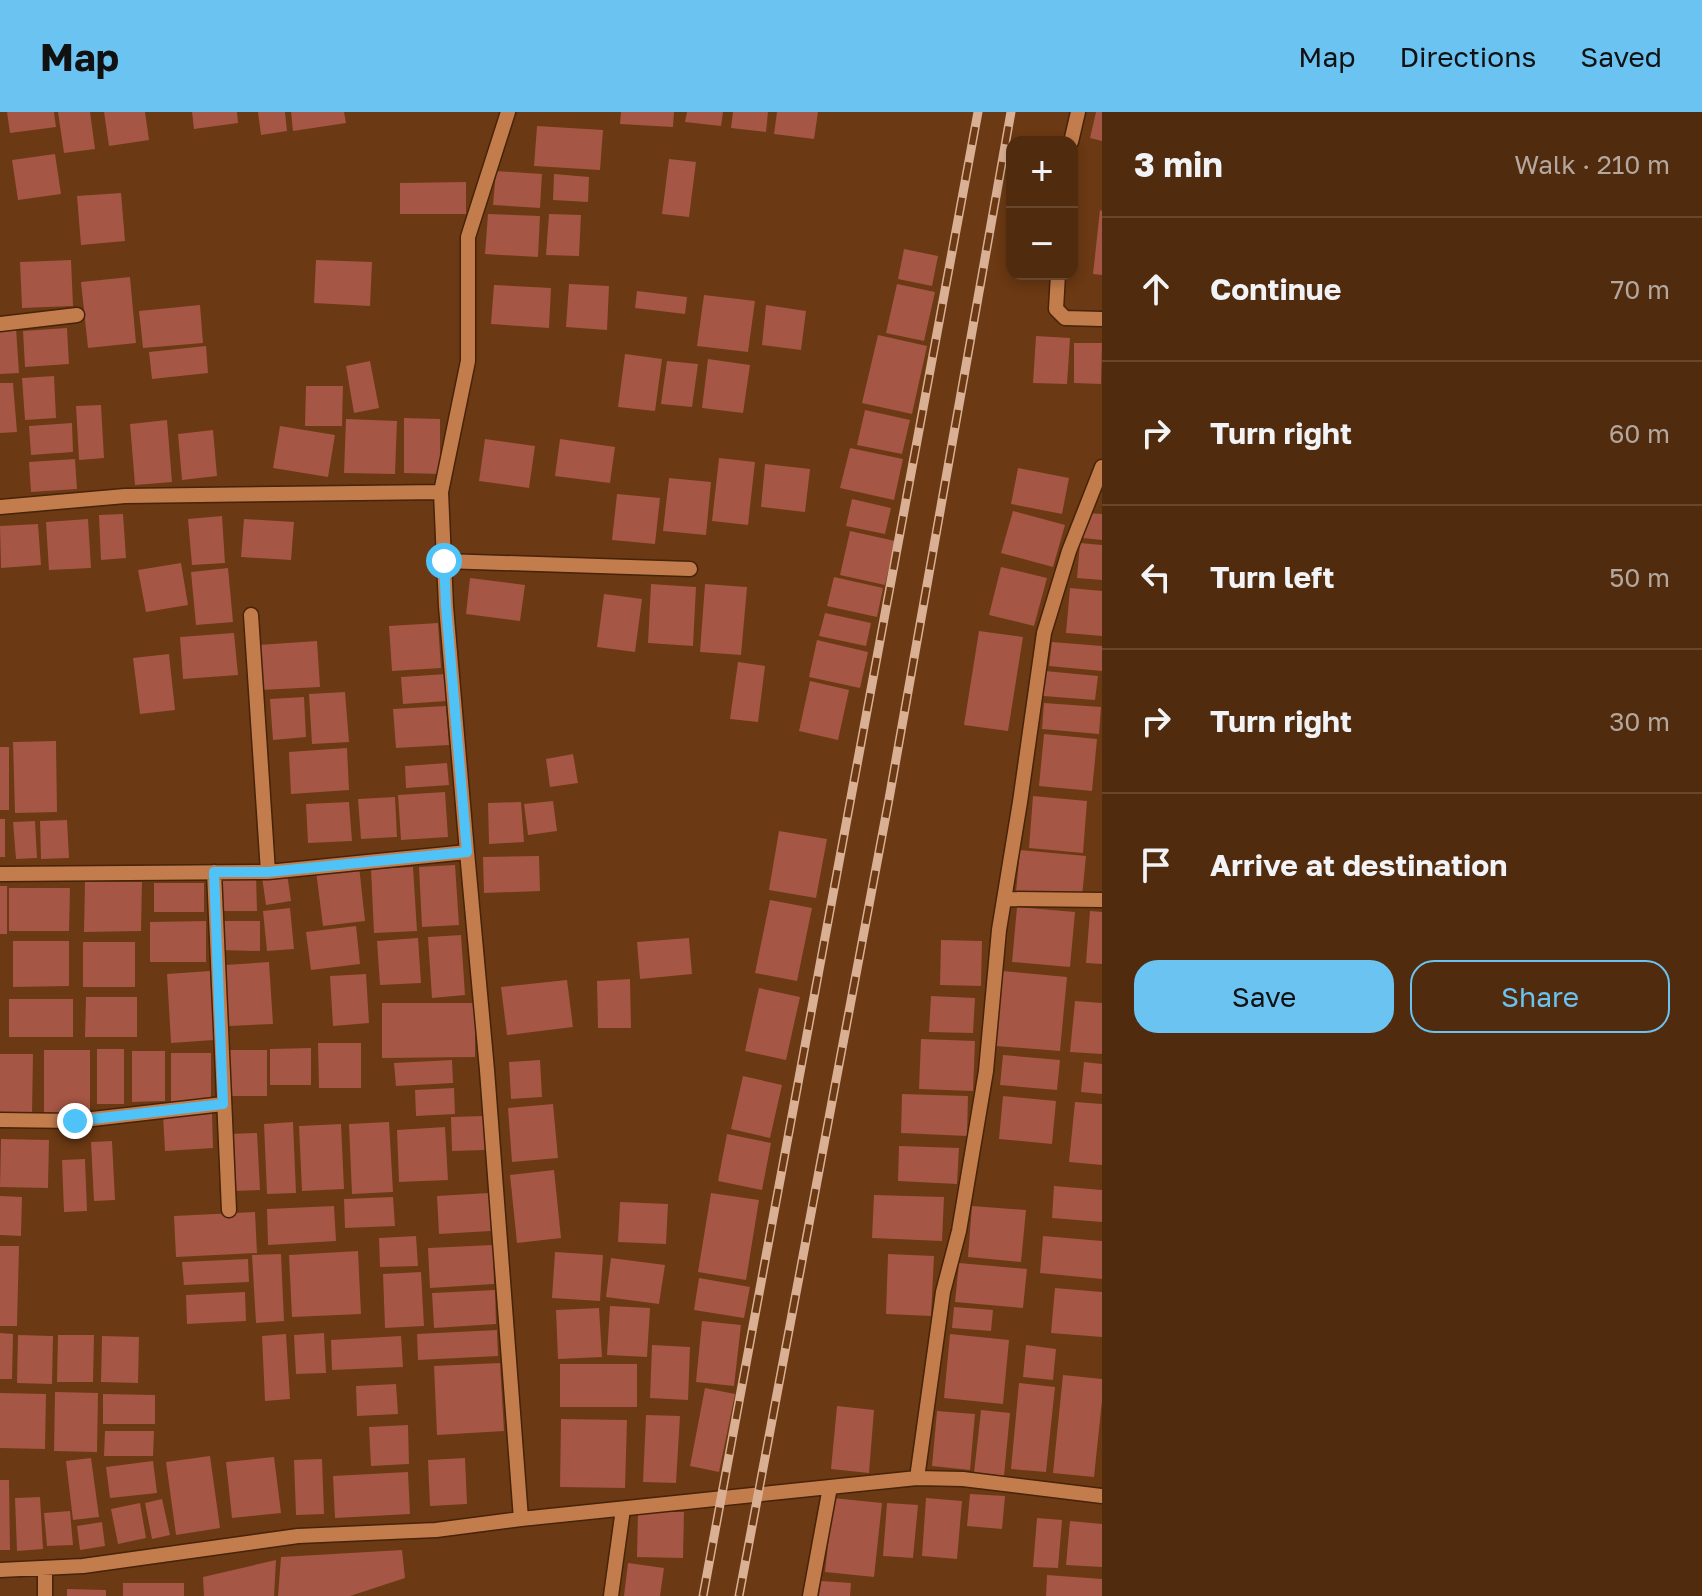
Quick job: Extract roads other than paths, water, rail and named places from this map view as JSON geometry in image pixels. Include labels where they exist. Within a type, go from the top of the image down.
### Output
[{"type":"street","points":[[508,112],[468,237],[468,361],[441,492],[446,606],[487,1070],[521,1519]]},
{"type":"street","points":[[1072,136],[1078,112]]},
{"type":"street","points":[[1058,280],[1056,309],[1065,318],[1102,319]]},
{"type":"street","points":[[0,324],[77,315]]},
{"type":"street","points":[[917,1478],[943,1292],[959,1231],[986,1071],[999,930],[1044,633],[1069,551],[1102,467]]},
{"type":"street","points":[[0,507],[125,496],[441,492]]},
{"type":"street","points":[[444,561],[690,569]]},
{"type":"street","points":[[251,615],[268,872]]},
{"type":"street","points":[[0,874],[268,872],[467,852]]},
{"type":"street","points":[[214,872],[229,1210]]},
{"type":"street","points":[[1004,899],[1102,900]]},
{"type":"street","points":[[0,1120],[75,1121],[223,1104]]},
{"type":"street","points":[[0,1570],[83,1566],[298,1536],[436,1530],[917,1478],[963,1479],[1102,1496]]},
{"type":"street","points":[[810,1596],[830,1487]]},
{"type":"street","points":[[611,1596],[623,1509]]},
{"type":"street","points":[[45,1568],[45,1596]]},
{"type":"railway","points":[[703,1596],[978,112]]},
{"type":"railway","points":[[739,1596],[889,799],[1011,112]]}]
